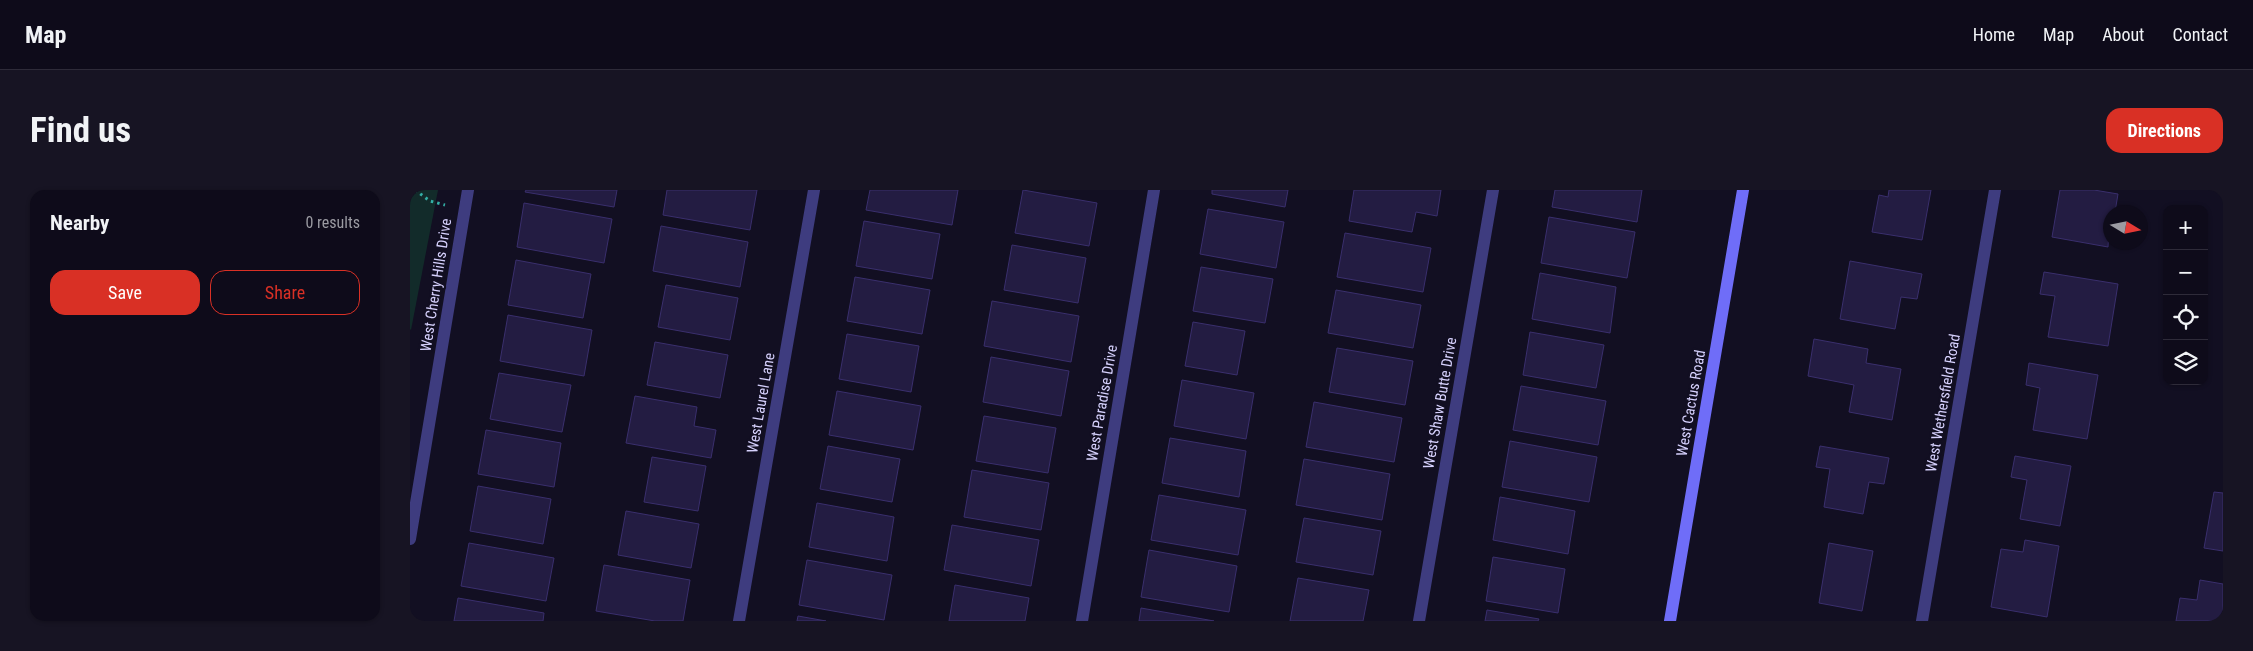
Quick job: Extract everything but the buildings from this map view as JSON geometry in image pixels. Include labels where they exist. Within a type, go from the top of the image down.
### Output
[{"type":"main road","name":"West Cactus Road","points":[[1670,621],[1743,190]]},
{"type":"street","name":"West Cherry Hills Drive","points":[[410,535],[468,190]]},
{"type":"street","name":"West Laurel Lane","points":[[739,621],[814,190]]},
{"type":"street","name":"West Paradise Drive","points":[[1082,621],[1154,190]]},
{"type":"street","name":"West Shaw Butte Drive","points":[[1419,621],[1493,190]]},
{"type":"street","name":"West Wethersfield Road","points":[[1922,621],[1995,190]]},
{"type":"path","points":[[415,190],[430,201],[465,211]]},
{"type":"green space","points":[[410,190],[438,190],[411,330],[410,329]]}]
